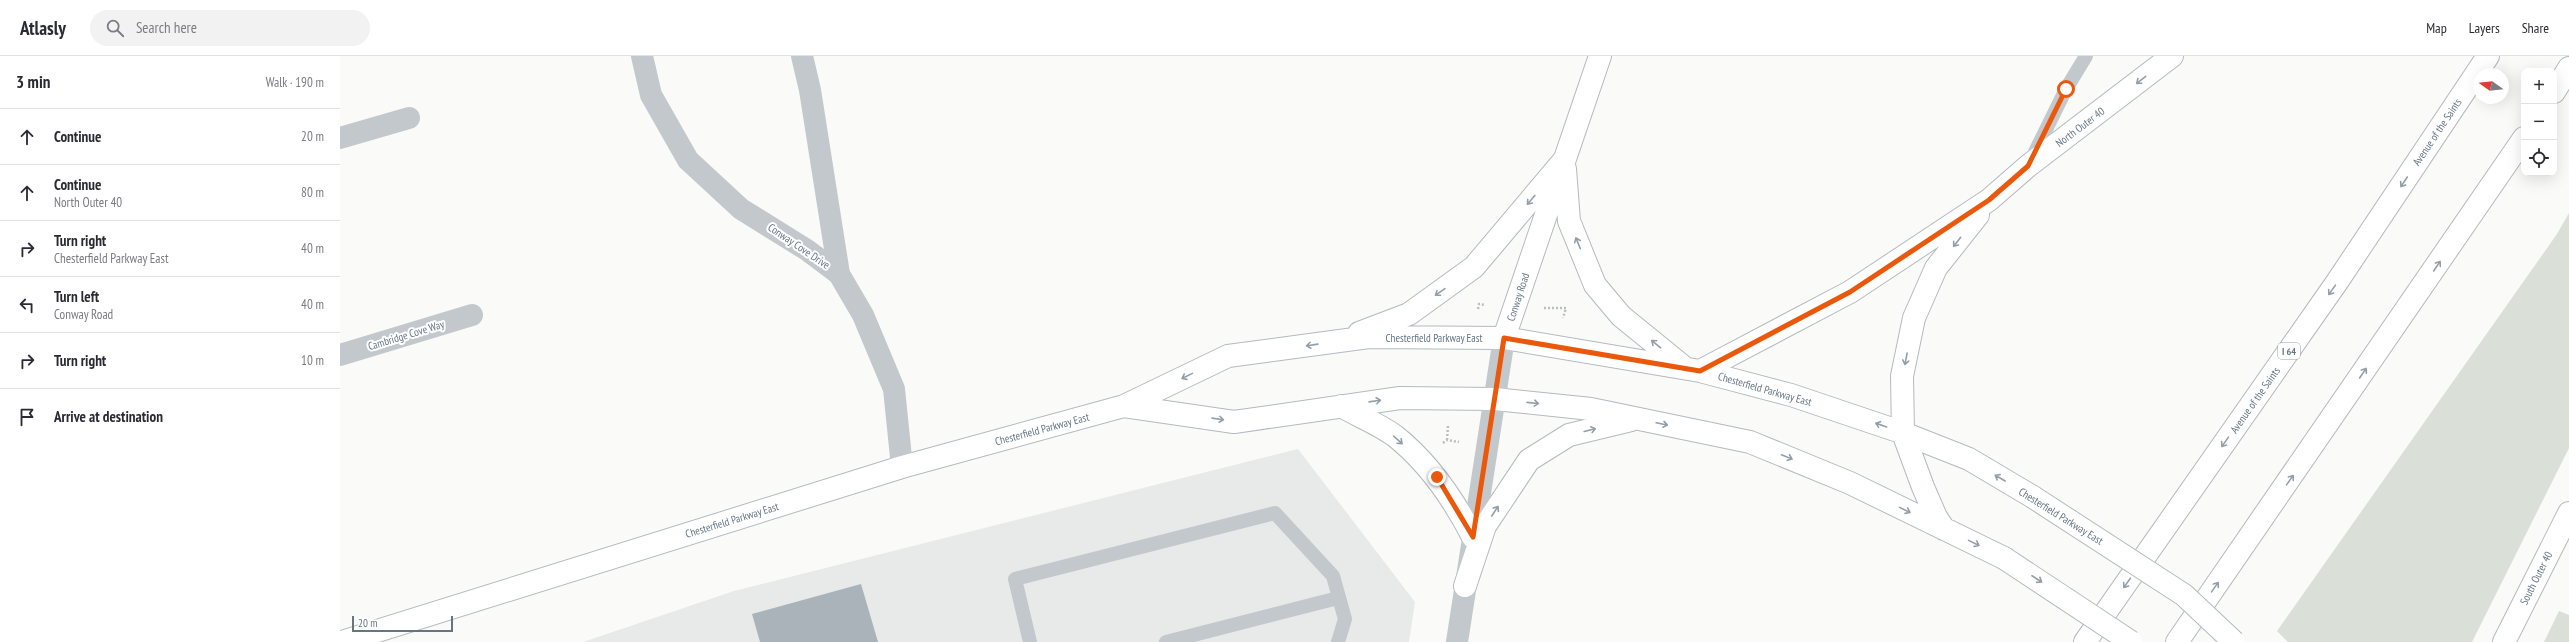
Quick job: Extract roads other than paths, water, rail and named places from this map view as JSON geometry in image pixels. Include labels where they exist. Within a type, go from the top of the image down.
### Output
[{"type":"main road","name":"Conway Road","points":[[1504,338],[1600,56]]},
{"type":"main road","name":"North Outer 40","points":[[1693,370],[1850,292],[1989,200],[2028,166],[2172,56]]},
{"type":"main road","name":"Avenue of the Saints","points":[[2085,642],[2337,282],[2488,56]]},
{"type":"main road","points":[[2557,87],[2569,68]]},
{"type":"main road","points":[[2177,642],[2523,140]]},
{"type":"main road","points":[[1337,342],[1409,314],[1474,267],[1565,159]]},
{"type":"main road","points":[[1565,159],[1569,221],[1595,285],[1621,316],[1693,370]]},
{"type":"main road","points":[[1944,528],[1928,499],[1903,433],[1902,376],[1914,318],[1936,268],[1989,200]]},
{"type":"main road","name":"Chesterfield Parkway East","points":[[342,642],[902,467],[1124,406],[1228,356],[1369,337],[1504,338],[1693,370],[1791,395],[1903,433],[1969,459],[2033,497],[2184,595],[2234,642]]},
{"type":"main road","name":"Chesterfield Parkway East","points":[[1124,406],[1234,422],[1400,398],[1494,399],[1590,409],[1750,442],[1850,483],[2004,558],[2131,642]]},
{"type":"main road","points":[[1341,406],[1394,436],[1424,463],[1437,477],[1473,537]]},
{"type":"main road","points":[[1465,586],[1485,526],[1528,460],[1569,435],[1637,419]]},
{"type":"main road","name":"South Outer 40","points":[[2504,642],[2569,513]]},
{"type":"street","name":"Conway Cove Drive","points":[[642,56],[651,95],[688,160],[741,209],[807,250],[839,274],[863,316],[894,389],[902,467]]},
{"type":"street","points":[[802,56],[810,90],[839,274]]},
{"type":"street","points":[[340,138],[409,118]]},
{"type":"street","name":"Cambridge Cove Way","points":[[340,355],[472,315]]},
{"type":"street","name":"Conway Road","points":[[1457,642],[1504,338]]},
{"type":"lane","points":[[2028,166],[2066,89],[2086,56]]},
{"type":"lane","points":[[1030,642],[1015,579],[1275,513],[1333,576],[1345,619],[1338,642]]},
{"type":"lane","points":[[1166,642],[1338,598]]}]
